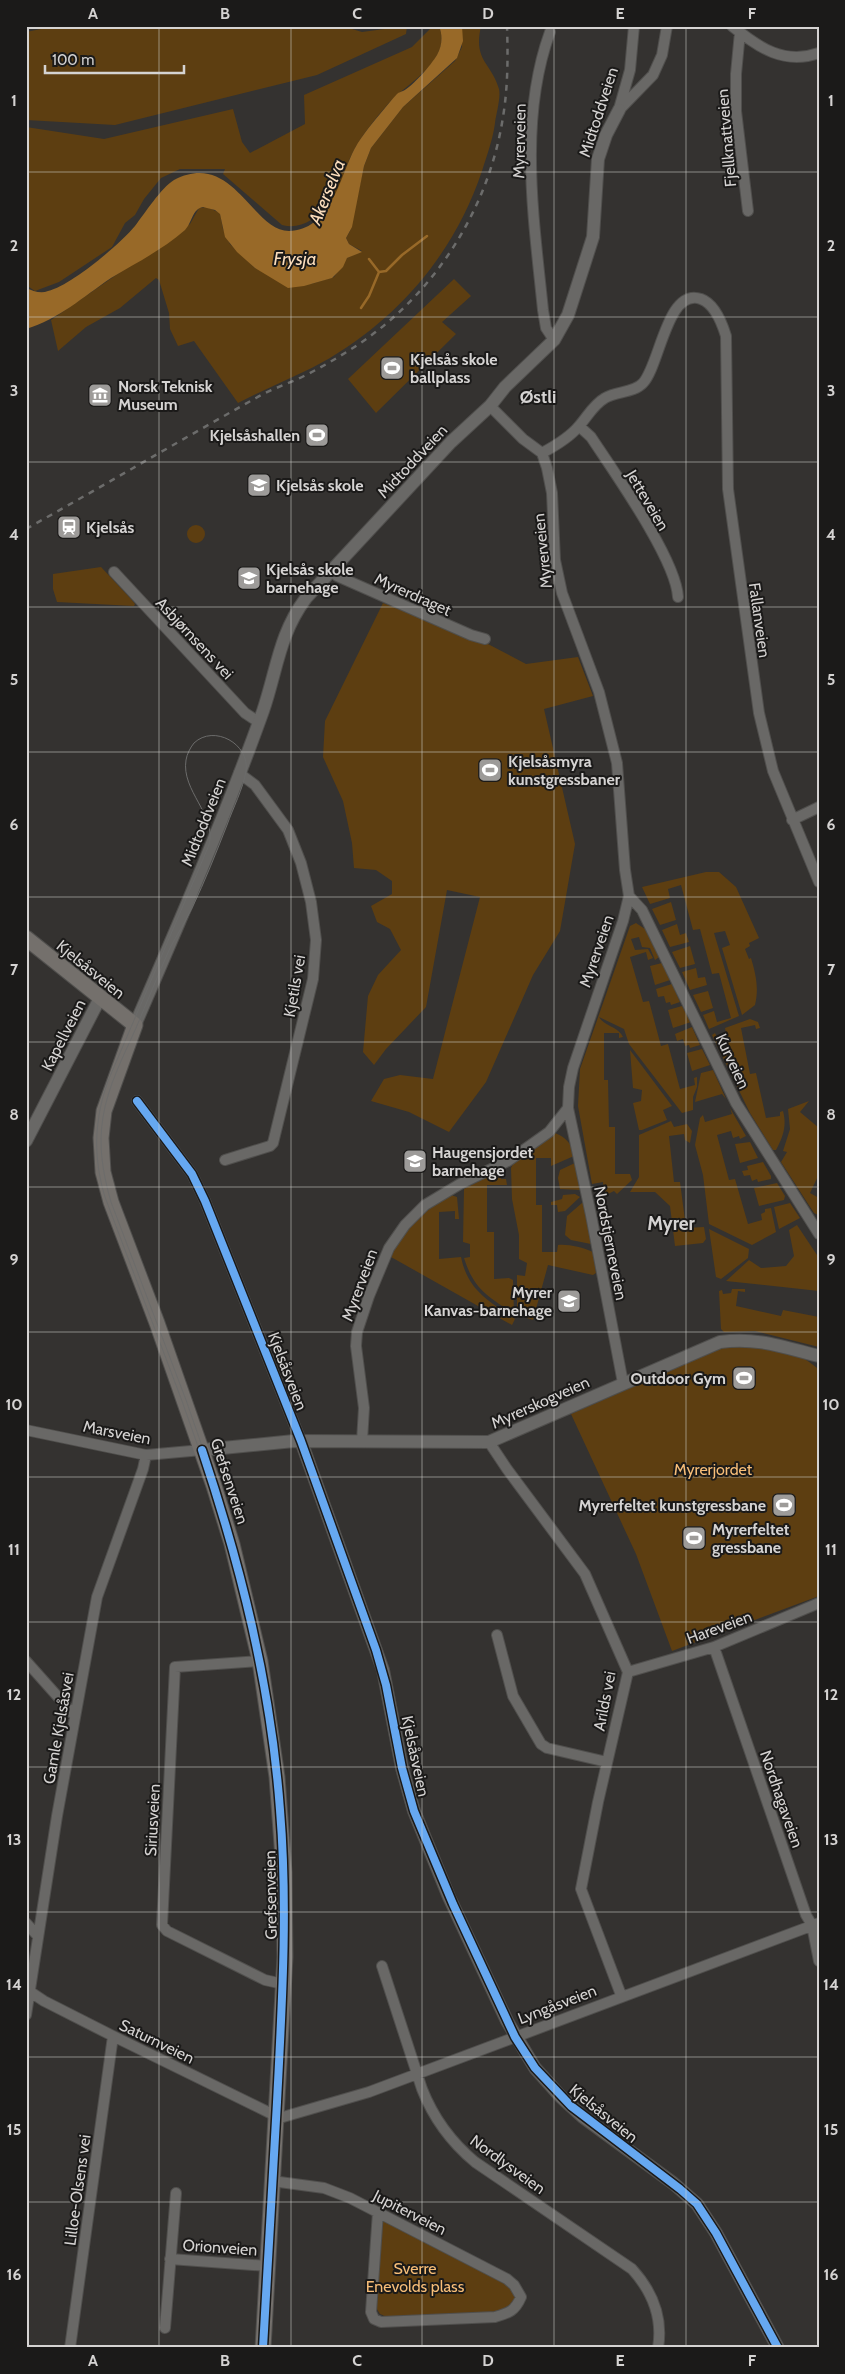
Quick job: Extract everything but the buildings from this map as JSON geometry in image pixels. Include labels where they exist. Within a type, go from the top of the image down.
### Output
[{"type":"main road","name":"Kjelsåsveien","points":[[26,938],[135,1025]]},
{"type":"main road","name":"Grefsenveien","points":[[135,1025],[121,1042],[98,1096],[92,1129],[92,1161],[96,1183],[149,1326],[164,1346],[202,1450],[232,1544],[260,1661],[274,1749],[282,1826],[285,1908],[284,1984],[263,2348]]},
{"type":"street","name":"Midtoddveien","points":[[135,1025],[213,842],[257,721],[262,712],[290,622],[306,598],[451,442],[490,406],[505,387],[554,340],[568,315],[593,237],[598,159],[606,135],[619,110],[630,70],[634,26]]},
{"type":"street","points":[[619,110],[653,75],[662,55],[667,26]]},
{"type":"street","points":[[736,29],[768,52],[779,56],[800,58],[819,53]]},
{"type":"street","name":"Fjellknattveien","points":[[736,29],[736,111],[748,211]]},
{"type":"street","name":"Myrerveien","points":[[550,32],[542,54],[534,99],[532,163],[542,310],[546,328],[554,340]]},
{"type":"street","name":"Fallanveien","points":[[542,453],[579,426],[591,410],[605,398],[642,384],[654,365],[672,317],[681,303],[686,300],[700,299],[713,308],[724,328],[728,489],[742,603],[759,713],[773,771],[819,882]]},
{"type":"street","points":[[490,406],[523,439],[542,453]]},
{"type":"street","name":"Jetteveien","points":[[579,426],[591,438],[653,535],[677,586],[678,597]]},
{"type":"street","name":"Myrerveien","points":[[362,1441],[364,1408],[356,1346],[357,1332],[369,1296],[389,1248],[405,1225],[425,1205],[460,1184],[508,1161],[549,1132],[568,1108],[569,1087],[573,1068],[623,921],[629,896],[625,870],[620,786],[612,738],[593,674],[562,593],[555,560],[551,486],[542,453]]},
{"type":"street","name":"Myrerdraget","points":[[331,571],[337,576],[421,614],[485,639]]},
{"type":"street","name":"Asbjørnsens vei","points":[[114,572],[245,713],[257,721]]},
{"type":"street","name":"Kjetils vei","points":[[225,1160],[270,1146],[273,1143],[314,979],[316,940],[311,902],[301,863],[288,830],[255,785],[239,773]]},
{"type":"street","points":[[792,820],[819,807]]},
{"type":"street","name":"Kurveien","points":[[629,896],[642,910],[736,1103],[818,1233]]},
{"type":"street","name":"Kapellveien","points":[[26,1141],[100,998]]},
{"type":"street","name":"Kjelsåsveien","points":[[137,1101],[192,1174],[202,1194],[301,1441],[382,1670],[404,1778],[414,1811],[453,1904],[515,2037],[536,2068],[571,2106],[673,2183],[697,2204],[716,2233],[778,2348]]},
{"type":"street","name":"Nordstjerneveien","points":[[568,1108],[591,1215],[623,1383]]},
{"type":"street","name":"Myrerskogveien","points":[[202,1450],[301,1441],[489,1442],[720,1342],[733,1340],[765,1342],[819,1356]]},
{"type":"street","name":"Marsveien","points":[[26,1430],[146,1455],[202,1450]]},
{"type":"street","name":"Arilds vei","points":[[489,1442],[585,1574],[628,1672],[580,1889],[621,1995]]},
{"type":"street","name":"Gamle Kjelsåsvei","points":[[26,2015],[37,1935],[97,1597],[141,1475],[146,1455]]},
{"type":"street","name":"Hareveien","points":[[628,1672],[714,1647],[819,1603]]},
{"type":"street","points":[[497,1635],[513,1696],[541,1744],[547,1748],[607,1762]]},
{"type":"street","name":"Nordhagaveien","points":[[714,1647],[806,1915],[815,1924],[819,1961]]},
{"type":"street","points":[[26,1661],[75,1716]]},
{"type":"street","name":"Siriusveien","points":[[260,1661],[175,1666],[162,1926],[167,1931],[264,1980],[284,1984]]},
{"type":"street","points":[[26,1923],[37,1935]]},
{"type":"street","name":"Lyngåsveien","points":[[276,2116],[283,2117],[298,2114],[417,2074],[621,1995],[815,1924]]},
{"type":"street","name":"Nordlysveien","points":[[382,1966],[429,2108],[462,2151],[625,2264],[640,2278],[648,2289],[656,2310],[659,2328],[658,2348]]},
{"type":"street","name":"Saturnveien","points":[[28,1991],[113,2036],[276,2116]]},
{"type":"street","name":"Lilloe-Olsens vei","points":[[70,2348],[113,2036]]},
{"type":"street","name":"Jupiterveien","points":[[272,2181],[324,2188],[378,2212],[498,2274],[514,2285],[521,2297],[517,2306],[511,2313],[496,2317],[381,2322],[374,2319],[372,2312],[378,2212]]},
{"type":"street","name":"Orionveien","points":[[165,2328],[176,2193]]},
{"type":"street","name":"Orionveien","points":[[170,2258],[268,2266]]},
{"type":"green space","points":[[56,26],[342,26],[362,32],[407,26],[406,34],[317,75],[115,125],[26,120],[26,32]]},
{"type":"green space","points":[[439,26],[442,39],[434,61],[388,104],[368,128],[352,154],[333,200],[312,219],[301,225],[282,225],[223,174],[225,169],[180,169],[161,178],[144,199],[135,215],[125,223],[112,247],[59,282],[35,291],[26,285],[26,127],[104,139],[233,109],[242,142],[250,153],[305,124],[304,95],[412,47],[432,27]]},
{"type":"green space","points":[[462,26],[481,26],[479,47],[481,54],[499,89],[499,101],[491,141],[471,200],[457,228],[423,278],[403,301],[380,322],[330,358],[238,403],[194,341],[178,346],[170,329],[169,313],[159,280],[156,278],[120,308],[86,327],[58,351],[51,320],[190,224],[199,208],[207,207],[220,213],[223,229],[230,244],[255,268],[311,284],[334,277],[347,258],[362,251],[349,244],[346,238],[350,231],[364,166],[371,148],[403,107],[455,61],[462,47]]},
{"type":"green space","points":[[454,279],[471,296],[442,322],[456,334],[376,413],[348,379]]},
{"type":"green space","points":[[192,525],[200,525],[205,530],[203,541],[192,543],[187,538],[187,530]]},
{"type":"green space","points":[[101,567],[131,599],[135,604],[134,606],[57,602],[53,589],[53,574]]},
{"type":"green space","points":[[383,603],[486,643],[526,664],[578,657],[593,696],[544,709],[575,844],[560,931],[533,975],[486,1082],[449,1132],[409,1112],[371,1101],[384,1079],[400,1075],[433,1079],[480,897],[447,890],[426,1007],[386,1049],[374,1065],[363,1052],[368,996],[378,975],[401,950],[390,929],[377,922],[371,906],[392,894],[392,881],[376,870],[354,868],[352,843],[343,801],[323,757],[325,721]]},
{"type":"green space","points":[[706,872],[719,872],[736,887],[759,938],[749,943],[750,946],[745,949],[753,964],[757,993],[755,1005],[742,1015],[722,948],[730,945],[725,931],[714,933],[739,1016],[709,1029],[703,1015],[714,1011],[717,1022],[731,1018],[719,973],[712,974],[700,929],[693,930],[681,885],[668,889],[670,898],[650,904],[642,887]]},
{"type":"green space","points":[[671,902],[676,920],[660,925],[652,909]]},
{"type":"green space","points":[[636,923],[645,929],[659,957],[655,960],[650,948],[642,947],[639,937],[631,939],[635,950],[648,949],[653,958],[648,960],[646,952],[630,957],[643,1002],[649,1001],[661,1046],[668,1044],[680,1089],[695,1085],[694,1078],[697,1077],[697,1087],[693,1097],[693,1110],[682,1113],[629,1044],[624,1029],[599,1017],[621,1033],[623,1037],[619,1038],[619,1033],[604,1033],[604,1080],[608,1080],[609,1127],[615,1127],[615,1174],[630,1174],[632,1180],[617,1194],[614,1191],[604,1196],[603,1182],[592,1184],[578,1106],[580,1069],[630,926]]},
{"type":"green space","points":[[677,924],[680,935],[686,933],[689,942],[670,947],[662,930]]},
{"type":"green space","points":[[690,946],[695,964],[680,968],[672,952]]},
{"type":"green space","points":[[662,963],[670,980],[655,985],[650,966]]},
{"type":"green space","points":[[696,968],[698,978],[705,977],[707,985],[690,990],[682,972]]},
{"type":"green space","points":[[672,984],[680,1002],[671,1005],[670,1002],[666,1003],[664,996],[658,997],[656,989]]},
{"type":"green space","points":[[708,991],[713,1008],[701,1012],[693,995]]},
{"type":"green space","points":[[682,1006],[691,1022],[673,1028],[668,1010]]},
{"type":"green space","points":[[750,1019],[758,1022],[760,1028],[756,1029],[755,1025],[741,1028],[750,1074],[756,1073],[766,1118],[780,1116],[780,1112],[783,1111],[784,1116],[784,1131],[776,1150],[773,1150],[750,1113],[712,1035],[715,1033],[717,1037],[726,1033],[725,1028]]},
{"type":"green space","points":[[692,1027],[700,1045],[690,1048],[689,1045],[685,1046],[683,1039],[677,1041],[675,1034]]},
{"type":"green space","points":[[702,1049],[710,1065],[692,1071],[687,1053]]},
{"type":"green space","points":[[630,1050],[672,1106],[663,1110],[667,1120],[642,1130],[639,1130],[633,1103],[641,1101],[642,1090],[633,1088]]},
{"type":"green space","points":[[713,1070],[726,1099],[722,1094],[695,1102],[701,1073]]},
{"type":"green space","points":[[809,1101],[800,1112],[819,1128],[819,1174],[810,1193],[819,1198],[818,1215],[814,1213],[781,1162],[787,1152],[783,1151],[790,1129],[788,1109]]},
{"type":"green space","points":[[730,1108],[746,1136],[740,1139],[739,1136],[733,1138],[731,1131],[717,1135],[729,1180],[735,1179],[748,1224],[762,1220],[761,1214],[765,1212],[765,1209],[771,1208],[776,1232],[752,1245],[709,1224],[703,1175],[695,1145],[700,1118],[703,1115],[705,1122],[732,1114]]},
{"type":"green space","points":[[671,1121],[674,1127],[687,1124],[692,1131],[690,1143],[685,1140],[684,1134],[669,1136],[674,1182],[680,1182],[686,1228],[704,1227],[706,1239],[703,1243],[675,1246],[670,1206],[655,1192],[630,1192],[639,1177],[639,1135]]},
{"type":"green space","points":[[555,1133],[568,1142],[574,1156],[551,1166],[551,1158],[536,1158],[536,1205],[542,1205],[542,1252],[557,1252],[558,1245],[575,1246],[589,1250],[593,1252],[596,1273],[593,1275],[548,1265],[533,1320],[518,1315],[517,1311],[517,1275],[525,1276],[527,1263],[519,1259],[519,1235],[512,1199],[511,1168],[513,1164]]},
{"type":"green space","points":[[750,1142],[758,1158],[740,1163],[735,1144]]},
{"type":"green space","points":[[763,1162],[771,1179],[758,1182],[757,1179],[752,1181],[750,1175],[744,1176],[742,1171],[748,1170],[747,1166]]},
{"type":"green space","points":[[575,1163],[581,1190],[560,1189],[558,1178],[560,1170]]},
{"type":"green space","points":[[500,1170],[501,1179],[506,1179],[507,1185],[487,1185],[487,1232],[494,1232],[494,1279],[509,1278],[513,1280],[514,1314],[489,1297],[477,1285],[464,1258],[470,1257],[470,1244],[463,1242],[464,1189]]},
{"type":"green space","points":[[777,1183],[785,1196],[784,1200],[759,1206],[754,1188]]},
{"type":"green space","points":[[575,1194],[580,1197],[565,1211],[558,1212],[557,1205],[551,1205],[551,1202],[562,1199],[563,1195]]},
{"type":"green space","points":[[451,1195],[457,1197],[459,1219],[455,1219],[455,1211],[439,1212],[439,1259],[461,1257],[464,1269],[474,1287],[488,1300],[515,1319],[512,1325],[391,1257],[399,1239],[406,1230],[424,1213]]},
{"type":"green space","points":[[584,1203],[591,1244],[571,1240],[565,1235],[567,1216]]},
{"type":"green space","points":[[790,1203],[800,1218],[779,1229],[774,1207]]},
{"type":"green space","points":[[797,1225],[819,1258],[819,1291],[726,1281],[749,1260],[761,1268],[786,1266],[794,1256],[789,1230]]},
{"type":"green space","points":[[709,1229],[749,1249],[748,1258],[721,1279],[716,1277]]},
{"type":"green space","points":[[732,1289],[745,1289],[745,1292],[738,1291],[736,1306],[781,1316],[783,1310],[819,1317],[819,1347],[755,1331],[724,1332],[721,1329],[719,1291],[722,1290],[723,1294],[731,1293]]},
{"type":"green space","name":"Myrerjordet","points":[[737,1346],[770,1349],[792,1354],[811,1363],[819,1370],[819,1596],[672,1651],[636,1554],[571,1414],[722,1348]]},
{"type":"green space","name":"Sverre Enevolds plass","points":[[381,2219],[513,2287],[515,2297],[513,2305],[501,2313],[387,2317],[380,2314],[375,2306]]},
{"type":"water","name":"Frysja","points":[[439,26],[462,26],[463,41],[457,58],[403,107],[371,148],[364,166],[352,227],[346,238],[349,244],[362,252],[347,258],[343,267],[332,278],[304,286],[288,288],[255,268],[237,252],[225,237],[220,214],[215,210],[203,207],[194,213],[185,230],[167,244],[111,278],[60,313],[26,329],[26,288],[37,292],[45,292],[82,273],[128,234],[159,195],[174,180],[194,173],[212,175],[227,183],[276,228],[289,231],[303,229],[314,222],[331,203],[352,154],[365,133],[395,96],[417,80],[437,55],[441,41]]},
{"type":"waterway","points":[[379,272],[386,271],[402,255],[427,236]]},
{"type":"waterway","points":[[369,259],[379,272]]},
{"type":"waterway","points":[[361,308],[369,296],[379,272]]},
{"type":"tram line","points":[[261,2348],[282,1950],[280,1832],[270,1733],[253,1637],[219,1506],[182,1401],[105,1197],[98,1168],[97,1153],[100,1110],[108,1081],[209,845],[208,823],[189,782],[186,760],[194,743],[202,738],[211,736],[220,736],[237,745],[246,761],[245,778],[206,877],[192,908],[170,948],[112,1083],[105,1105],[101,1149],[111,1202],[186,1400],[230,1527],[257,1635],[276,1748],[285,1850],[287,1933],[266,2348]]},
{"type":"railway","points":[[26,529],[262,395],[304,376],[337,358],[384,325],[410,302],[454,247],[471,216],[485,184],[496,151],[505,106],[508,49],[507,26]]},
{"type":"cycle path","points":[[137,1101],[192,1174],[205,1201],[301,1441],[376,1650],[386,1685],[402,1768],[414,1811],[453,1904],[515,2037],[535,2068],[571,2106],[697,2204],[716,2233],[778,2348]]},
{"type":"cycle path","points":[[202,1450],[229,1538],[262,1672],[270,1718],[280,1810],[284,1883],[282,1992],[263,2348]]},
{"type":"place","name":"Kjelsås skole ballplass","points":[[392,368]]},
{"type":"place","name":"Norsk Teknisk Museum","points":[[100,395]]},
{"type":"place","name":"Kjelsåshallen","points":[[317,435]]},
{"type":"place","name":"Kjelsås skole","points":[[259,485]]},
{"type":"place","name":"Kjelsås","points":[[69,527]]},
{"type":"place","name":"Kjelsås skole barnehage","points":[[249,578]]},
{"type":"place","name":"Kjelsåsmyra kunstgressbaner","points":[[490,770]]},
{"type":"place","name":"Haugensjordet barnehage","points":[[415,1161]]},
{"type":"place","name":"Myrer Kanvas-barnehage","points":[[569,1301]]},
{"type":"place","name":"Outdoor Gym","points":[[744,1378]]},
{"type":"place","name":"Myrerfeltet kunstgressbane","points":[[784,1505]]},
{"type":"place","name":"Myrerfeltet gressbane","points":[[694,1538]]},
{"type":"district","name":"Østli","points":[[538,397]]},
{"type":"district","name":"Myrer","points":[[671,1223]]},
{"type":"water label","name":"Akerselva","points":[[327,192]]}]
